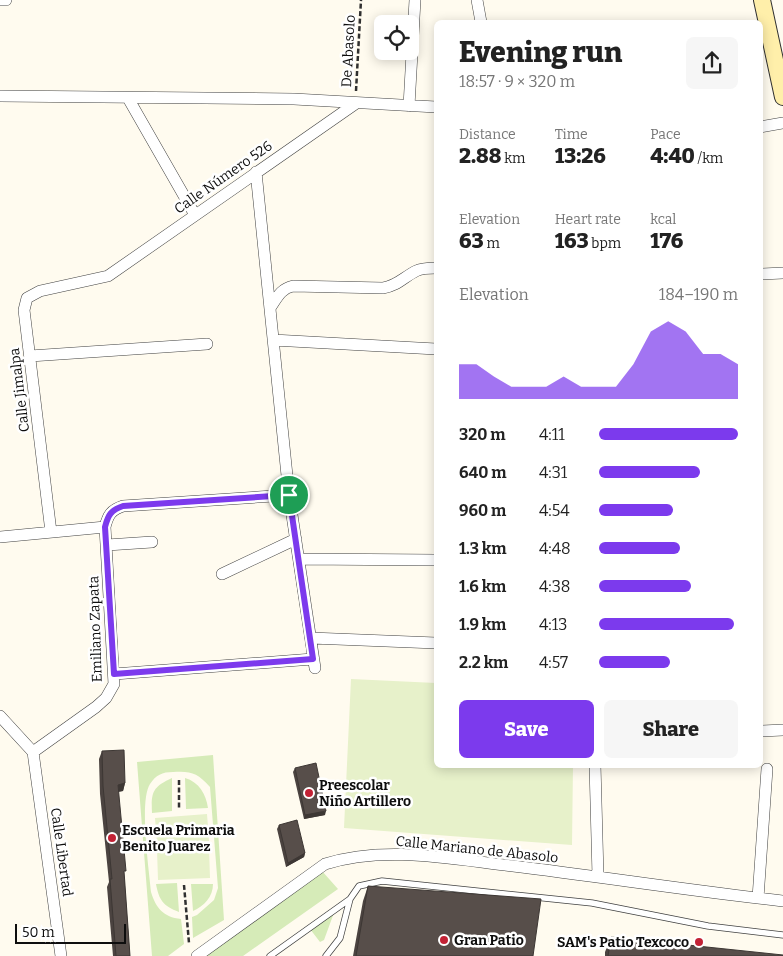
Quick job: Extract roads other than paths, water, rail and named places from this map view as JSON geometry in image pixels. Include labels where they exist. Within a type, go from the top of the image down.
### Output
[{"type":"main road","points":[[762,0],[783,97]]},
{"type":"street","points":[[0,0],[6,0]]},
{"type":"street","points":[[409,106],[416,0]]},
{"type":"street","points":[[477,0],[481,20]]},
{"type":"street","points":[[1,94],[128,98],[294,99],[355,104],[434,107]]},
{"type":"street","points":[[128,98],[195,215]]},
{"type":"street","name":"Calle Número 526","points":[[108,276],[355,104]]},
{"type":"street","points":[[763,126],[783,123]]},
{"type":"street","points":[[114,674],[314,663],[289,495],[256,172]]},
{"type":"street","points":[[270,308],[280,292],[293,286],[383,288],[393,286],[416,271],[424,268],[434,268]]},
{"type":"street","points":[[763,274],[783,273]]},
{"type":"street","name":"Calle Jimalpa","points":[[51,532],[24,310],[27,298],[40,291],[108,276]]},
{"type":"street","points":[[273,340],[434,349]]},
{"type":"street","points":[[30,356],[207,344]]},
{"type":"street","points":[[0,537],[105,527],[107,516],[114,509],[123,506],[289,495]]},
{"type":"street","name":"Emiliano Zapata","points":[[33,752],[96,708],[106,698],[114,684],[105,527]]},
{"type":"street","points":[[222,574],[296,539]]},
{"type":"street","points":[[106,545],[152,542]]},
{"type":"street","points":[[299,559],[434,560]]},
{"type":"street","points":[[311,638],[434,643]]},
{"type":"street","points":[[0,716],[33,752]]},
{"type":"street","points":[[763,730],[783,730]]},
{"type":"street","name":"Calle Libertad","points":[[33,752],[61,956]]},
{"type":"street","points":[[595,768],[598,876]]},
{"type":"street","points":[[758,898],[767,769]]},
{"type":"street","name":"Calle Mariano de Abasolo","points":[[197,956],[325,864],[341,859],[367,855],[427,856],[598,876],[783,901]]},
{"type":"lane","points":[[270,956],[350,899],[359,886],[382,881],[592,902],[708,926],[783,935]]},
{"type":"lane","points":[[326,956],[340,938],[350,899]]},
{"type":"place","name":"Preescolar Niño Artillero","points":[[309,793]]},
{"type":"place","name":"Escuela Primaria Benito Juarez","points":[[112,838]]},
{"type":"place","name":"Gran Patio","points":[[444,940]]},
{"type":"place","name":"SAM's Patio Texcoco","points":[[699,942]]}]
